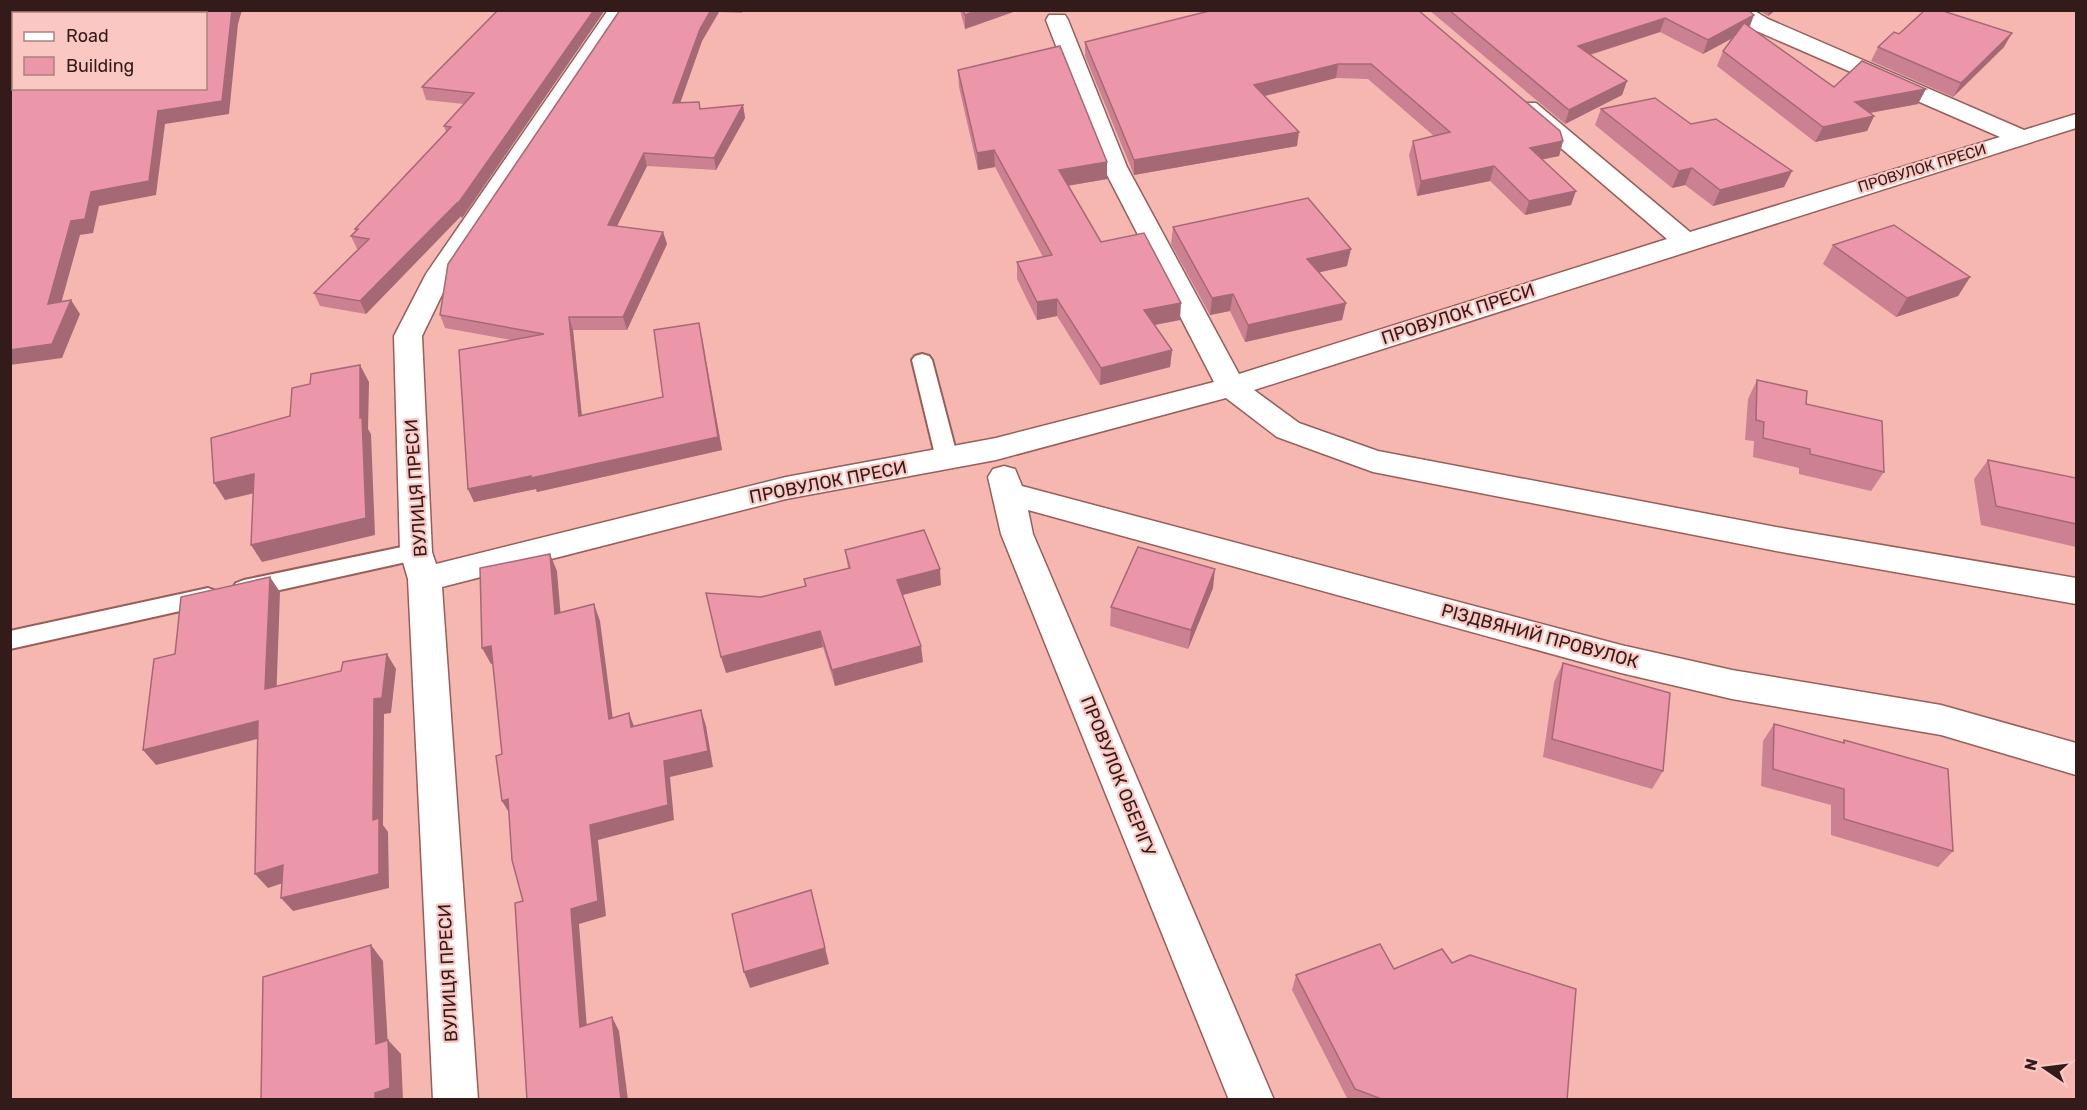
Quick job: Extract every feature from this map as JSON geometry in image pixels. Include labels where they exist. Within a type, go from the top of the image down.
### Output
[{"type":"street","name":"ВУЛИЦЯ ПРЕСИ","points":[[456,1100],[408,336],[439,274],[619,10]]},
{"type":"street","name":"ПРОВУЛОК ПРЕСИ","points":[[1738,10],[1760,24],[2021,136]]},
{"type":"street","points":[[1058,20],[1115,167],[1231,387],[1288,430],[1373,461],[1787,541],[2076,591]]},
{"type":"street","points":[[1512,95],[1686,242]]},
{"type":"street","name":"ПРОВУЛОК ПРЕСИ","points":[[421,566],[786,488],[996,449],[1231,387],[2021,136],[2076,121]]},
{"type":"street","name":"ПРОВУЛОК ОБЕРІГУ","points":[[996,449],[1017,534],[1252,1100]]},
{"type":"street","name":"РІЗДВЯНИЙ ПРОВУЛОК","points":[[1008,495],[1126,523],[1474,620],[1711,680],[1899,711],[2025,741],[2076,759]]},
{"type":"lane","points":[[922,360],[947,459]]},
{"type":"lane","points":[[10,640],[421,566]]},
{"type":"building","points":[[10,10],[232,10],[222,101],[158,111],[149,181],[91,192],[85,219],[71,221],[48,304],[71,300],[52,344],[10,350]]},
{"type":"building","points":[[498,10],[594,10],[457,205],[458,202],[360,301],[314,293],[369,239],[351,236],[451,127],[444,126],[474,93],[422,87]]},
{"type":"building","points":[[620,10],[711,10],[700,29],[673,103],[699,102],[700,109],[743,105],[714,158],[644,153],[608,225],[663,232],[623,317],[569,317],[579,416],[663,397],[654,330],[699,323],[718,437],[531,478],[531,476],[468,489],[459,350],[544,334],[440,315],[448,264]]},
{"type":"building","points":[[963,10],[977,10],[965,15]]},
{"type":"building","points":[[1213,10],[1418,10],[1560,131],[1563,141],[1530,148],[1576,191],[1529,201],[1494,166],[1421,181],[1413,141],[1450,132],[1371,64],[1338,64],[1254,85],[1299,132],[1134,160],[1085,42]]},
{"type":"building","points":[[1449,10],[1748,10],[1754,15],[1708,40],[1665,18],[1578,46],[1627,81],[1569,110]]},
{"type":"building","points":[[1925,10],[1940,10],[2012,33],[1961,83],[1878,47],[1894,32],[1899,34]]},
{"type":"building","points":[[1744,23],[1834,87],[1862,61],[1926,89],[1855,102],[1874,116],[1823,127],[1723,51]]},
{"type":"building","points":[[1060,46],[1107,162],[1059,170],[1101,242],[1144,233],[1181,303],[1144,310],[1172,350],[1101,368],[1057,299],[1037,302],[1017,262],[1052,255],[994,150],[977,153],[958,70]]},
{"type":"building","points":[[1655,98],[1691,124],[1716,119],[1792,171],[1720,190],[1692,168],[1679,171],[1601,109]]},
{"type":"building","points":[[1308,198],[1351,249],[1307,259],[1346,303],[1248,325],[1233,294],[1212,298],[1173,227]]},
{"type":"building","points":[[1894,225],[1970,277],[1907,298],[1833,245]]},
{"type":"building","points":[[360,365],[360,418],[362,417],[366,518],[251,545],[254,474],[214,483],[211,438],[290,416],[292,388],[310,384],[311,374]]},
{"type":"building","points":[[1757,380],[1807,391],[1806,404],[1882,421],[1884,472],[1810,454],[1810,449],[1763,438],[1764,422],[1756,420]]},
{"type":"building","points":[[1988,460],[2076,478],[2076,524],[1996,506]]},
{"type":"building","points":[[924,530],[940,569],[897,580],[921,646],[832,670],[820,631],[721,657],[706,593],[761,597],[806,586],[804,579],[850,568],[845,550]]},
{"type":"building","points":[[1138,547],[1215,569],[1191,630],[1111,607]]},
{"type":"building","points":[[550,554],[555,614],[594,604],[609,719],[629,713],[631,727],[701,710],[708,751],[664,761],[668,805],[590,825],[598,901],[571,909],[580,1027],[612,1017],[621,1100],[527,1100],[515,903],[523,901],[512,860],[508,799],[502,801],[496,756],[502,754],[491,646],[482,648],[480,568]]},
{"type":"building","points":[[270,577],[265,689],[341,671],[343,662],[387,654],[382,698],[374,699],[373,820],[379,818],[379,874],[281,898],[283,865],[255,874],[258,721],[143,750],[154,659],[175,654],[181,597]]},
{"type":"building","points":[[1563,663],[1670,693],[1663,771],[1552,739]]},
{"type":"building","points":[[1774,724],[1844,743],[1844,740],[1948,769],[1953,851],[1844,819],[1844,789],[1773,769]]},
{"type":"building","points":[[811,890],[825,948],[744,972],[732,914]]},
{"type":"building","points":[[1380,944],[1394,969],[1442,949],[1452,963],[1470,955],[1576,989],[1567,1100],[1384,1100],[1355,1089],[1296,975]]},
{"type":"building","points":[[371,945],[376,1044],[388,1040],[390,1088],[375,1093],[375,1100],[261,1100],[263,977]]}]
